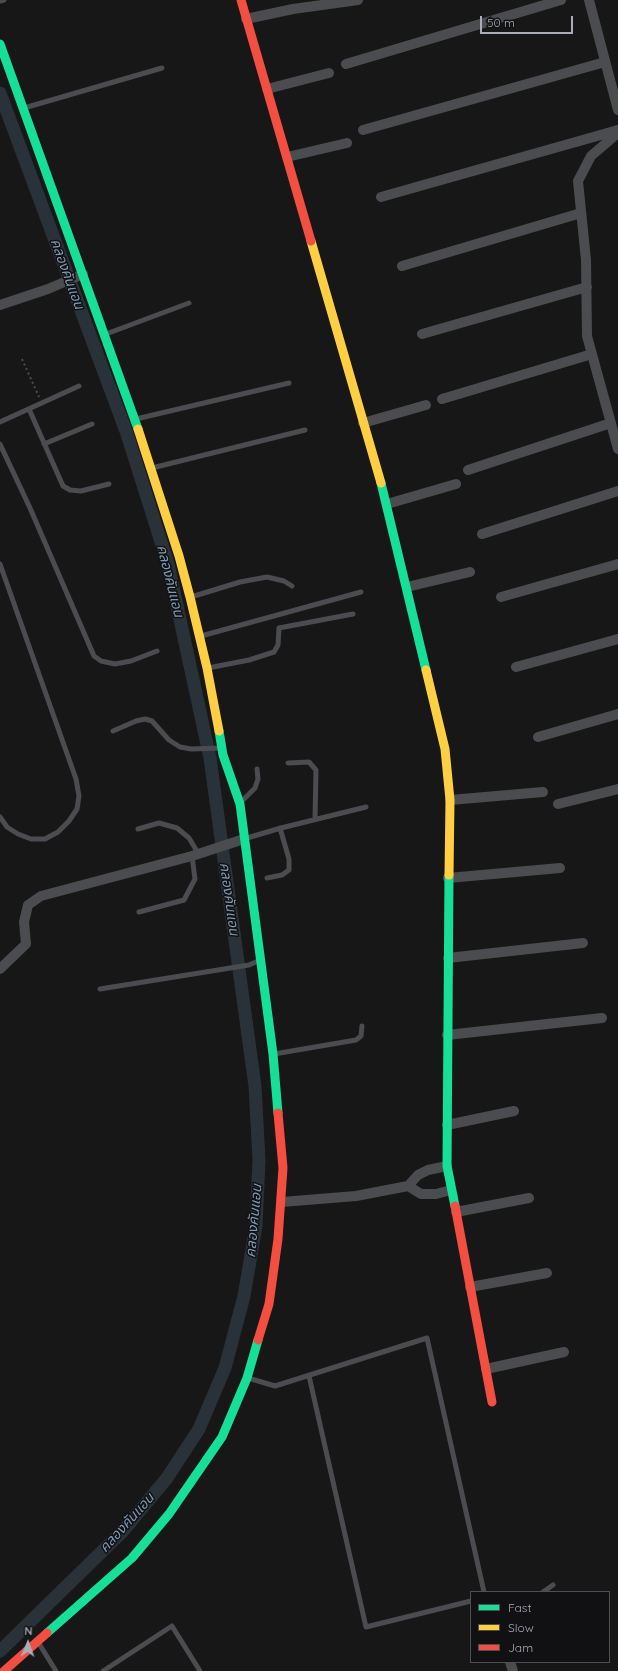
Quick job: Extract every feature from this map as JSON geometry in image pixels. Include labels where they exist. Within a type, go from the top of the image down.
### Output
[{"type":"street","points":[[241,0],[387,504],[408,586],[445,749],[450,800],[448,878],[447,1166],[492,1402]]},
{"type":"street","points":[[246,19],[293,9],[355,0]]},
{"type":"street","points":[[346,64],[561,0]]},
{"type":"street","points":[[589,0],[618,110]]},
{"type":"street","points":[[0,44],[79,276],[105,334],[152,468],[179,556],[200,636],[222,748],[240,804],[273,1054],[283,1168],[282,1202],[269,1304],[247,1378],[222,1437],[169,1514],[132,1558],[4,1671]]},
{"type":"street","points":[[363,130],[605,62]]},
{"type":"street","points":[[267,89],[329,73]]},
{"type":"street","points":[[381,197],[618,131]]},
{"type":"street","points":[[618,131],[591,156],[578,181],[586,260],[587,336],[618,449]]},
{"type":"street","points":[[287,158],[347,143]]},
{"type":"street","points":[[402,266],[581,214]]},
{"type":"street","points":[[0,305],[48,289],[79,276]]},
{"type":"street","points":[[422,334],[586,287]]},
{"type":"street","points":[[442,399],[592,354]]},
{"type":"street","points":[[363,423],[426,405]]},
{"type":"street","points":[[468,470],[611,423]]},
{"type":"street","points":[[387,504],[456,484]]},
{"type":"street","points":[[482,534],[618,491]]},
{"type":"street","points":[[501,597],[618,564]]},
{"type":"street","points":[[408,586],[470,572]]},
{"type":"street","points":[[516,667],[618,639]]},
{"type":"street","points":[[538,737],[618,714]]},
{"type":"street","points":[[558,804],[618,789]]},
{"type":"street","points":[[450,800],[543,792]]},
{"type":"street","points":[[0,969],[26,944],[24,922],[28,905],[41,896],[198,854],[244,839]]},
{"type":"street","points":[[448,878],[560,868]]},
{"type":"street","points":[[448,958],[583,943]]},
{"type":"street","points":[[448,1035],[602,1018]]},
{"type":"street","points":[[447,1124],[514,1111]]},
{"type":"street","points":[[282,1202],[356,1196],[408,1186],[418,1175],[428,1170],[447,1166]]},
{"type":"street","points":[[408,1186],[421,1194],[436,1194],[451,1190]]},
{"type":"street","points":[[456,1212],[529,1198]]},
{"type":"street","points":[[470,1287],[547,1273]]},
{"type":"street","points":[[486,1370],[564,1352]]},
{"type":"lane","points":[[0,1],[4,0]]},
{"type":"lane","points":[[23,108],[162,68]]},
{"type":"lane","points":[[105,334],[190,303]]},
{"type":"lane","points":[[135,419],[289,383]]},
{"type":"lane","points":[[0,422],[79,386]]},
{"type":"lane","points":[[29,409],[63,486],[70,490],[81,491],[109,484]]},
{"type":"lane","points":[[44,444],[92,424]]},
{"type":"lane","points":[[152,468],[305,430]]},
{"type":"lane","points":[[0,444],[30,508],[94,656],[101,661],[115,664],[131,661],[157,651]]},
{"type":"lane","points":[[0,564],[76,779],[79,796],[77,809],[69,821],[58,832],[45,839],[31,839],[18,834],[7,827],[0,816]]},
{"type":"lane","points":[[190,597],[240,582],[267,576],[284,581],[292,586]]},
{"type":"lane","points":[[200,636],[361,592]]},
{"type":"lane","points":[[207,668],[249,660],[274,652],[278,645],[280,628],[284,626],[353,614]]},
{"type":"lane","points":[[113,732],[136,721],[145,719],[152,721],[169,740],[180,747],[191,749],[222,748]]},
{"type":"lane","points":[[288,763],[309,762],[316,770],[315,819]]},
{"type":"lane","points":[[240,804],[255,788],[258,779],[257,769]]},
{"type":"lane","points":[[244,839],[280,828],[366,807]]},
{"type":"lane","points":[[138,829],[160,823],[177,828],[189,838],[198,854],[195,879],[184,900],[139,912]]},
{"type":"lane","points":[[267,878],[282,875],[289,870],[289,859],[280,828]]},
{"type":"lane","points":[[100,989],[249,965],[261,959]]},
{"type":"lane","points":[[273,1054],[356,1040],[360,1036],[362,1026]]},
{"type":"lane","points":[[247,1378],[275,1386],[427,1338],[484,1591]]},
{"type":"lane","points":[[309,1376],[366,1627],[470,1602]]},
{"type":"lane","points":[[544,1591],[553,1585]]},
{"type":"lane","points":[[103,1671],[172,1626],[200,1671]]},
{"type":"lane","points":[[37,1642],[56,1671]]},
{"type":"path","points":[[22,359],[41,403]]},
{"type":"waterway","name":"คลองคันแอน","points":[[0,93],[127,434],[168,564],[210,758],[255,1086],[259,1160],[256,1226],[244,1296],[225,1368],[199,1429],[167,1478],[123,1531],[0,1651]]},
{"type":"traffic: fast","points":[[0,44],[138,429]]},
{"type":"traffic: fast","points":[[381,483],[426,670]]},
{"type":"traffic: fast","points":[[219,731],[223,755],[240,804],[273,1054],[278,1113]]},
{"type":"traffic: fast","points":[[449,875],[447,1166],[455,1206]]},
{"type":"traffic: fast","points":[[47,1633],[132,1558],[169,1514],[222,1437],[247,1378],[258,1340]]},
{"type":"traffic: slow","points":[[311,241],[381,483]]},
{"type":"traffic: slow","points":[[138,429],[179,556],[190,597],[207,668],[219,731]]},
{"type":"traffic: slow","points":[[426,670],[445,749],[450,800],[449,875]]},
{"type":"traffic: jam","points":[[241,0],[311,241]]},
{"type":"traffic: jam","points":[[258,1340],[269,1304],[278,1239],[283,1168],[278,1113]]},
{"type":"traffic: jam","points":[[455,1206],[492,1402]]},
{"type":"traffic: jam","points":[[4,1671],[47,1633]]}]
